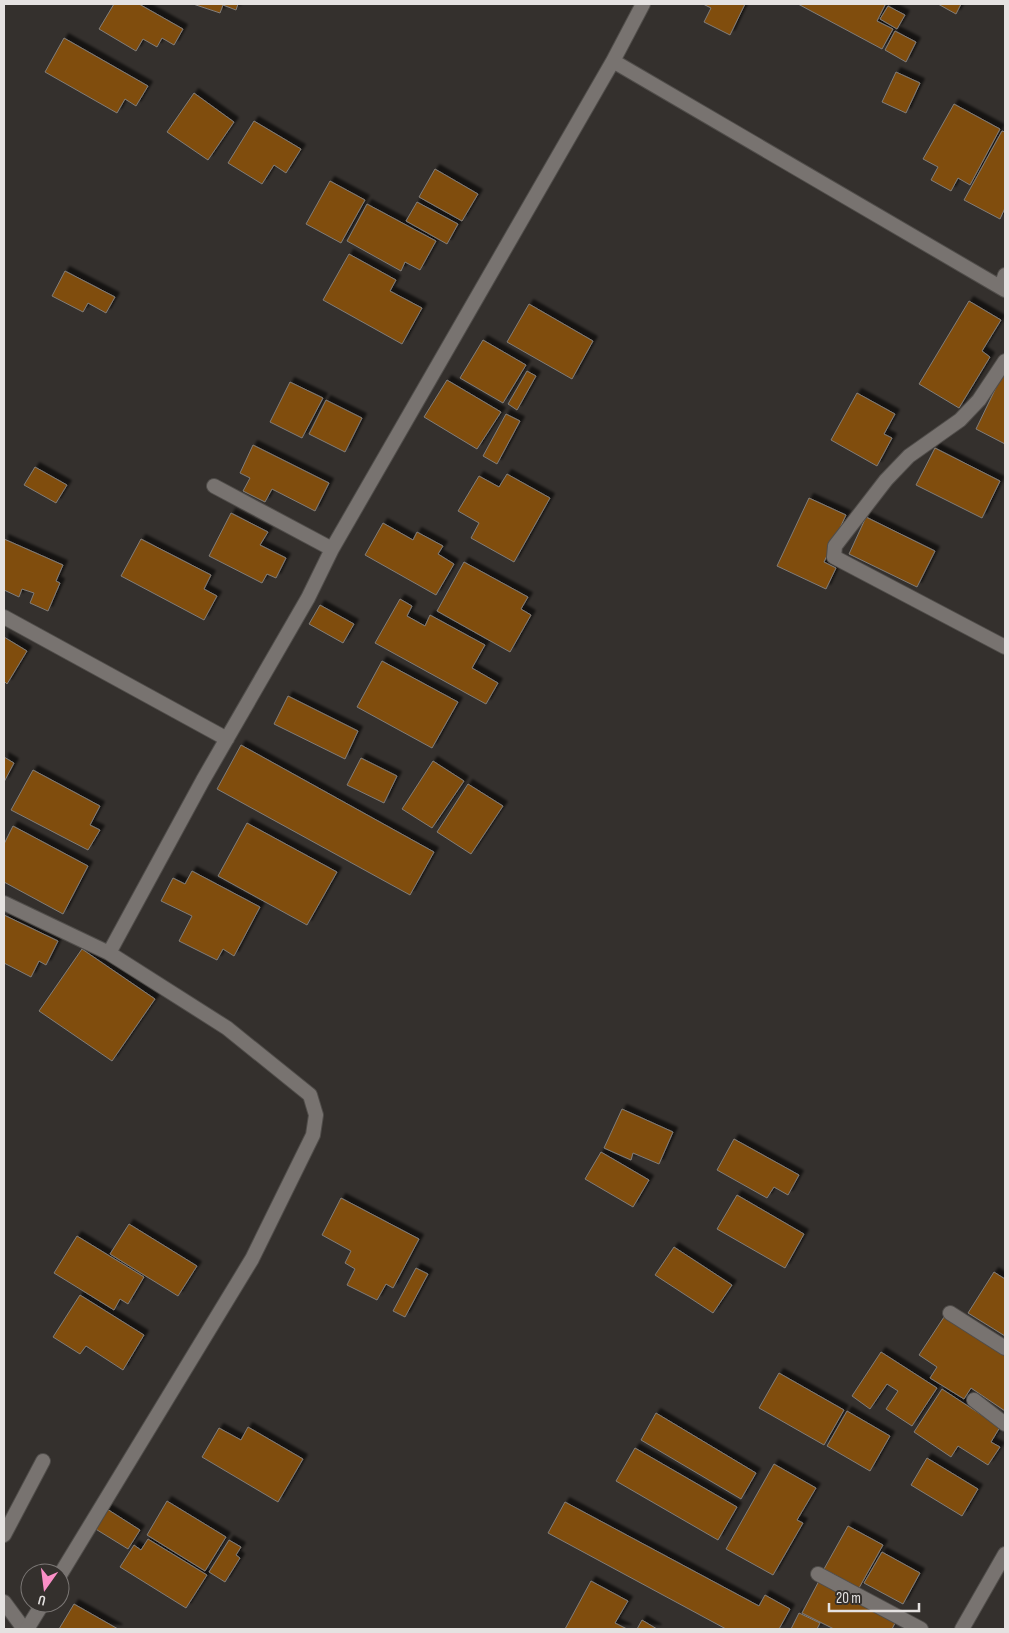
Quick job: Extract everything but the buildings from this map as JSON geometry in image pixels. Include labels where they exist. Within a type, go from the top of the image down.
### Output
[{"type":"street","points":[[109,953],[227,739],[308,598],[332,549],[613,61],[643,4]]},
{"type":"street","points":[[613,61],[1004,284]]},
{"type":"street","points":[[1005,361],[979,400],[960,420],[909,456],[886,480],[835,546],[834,557],[1005,647]]},
{"type":"street","points":[[214,486],[332,549]]},
{"type":"street","points":[[4,616],[227,739]]},
{"type":"street","points":[[4,903],[109,953],[227,1028],[310,1095],[316,1115],[313,1135],[252,1259],[67,1563]]},
{"type":"street","points":[[950,1313],[1005,1348]]},
{"type":"street","points":[[974,1400],[1005,1424]]},
{"type":"street","points":[[4,1535],[42,1461]]},
{"type":"street","points":[[962,1629],[1005,1554]]},
{"type":"street","points":[[818,1574],[921,1629]]},
{"type":"street","points":[[4,1602],[26,1629],[36,1613]]}]
